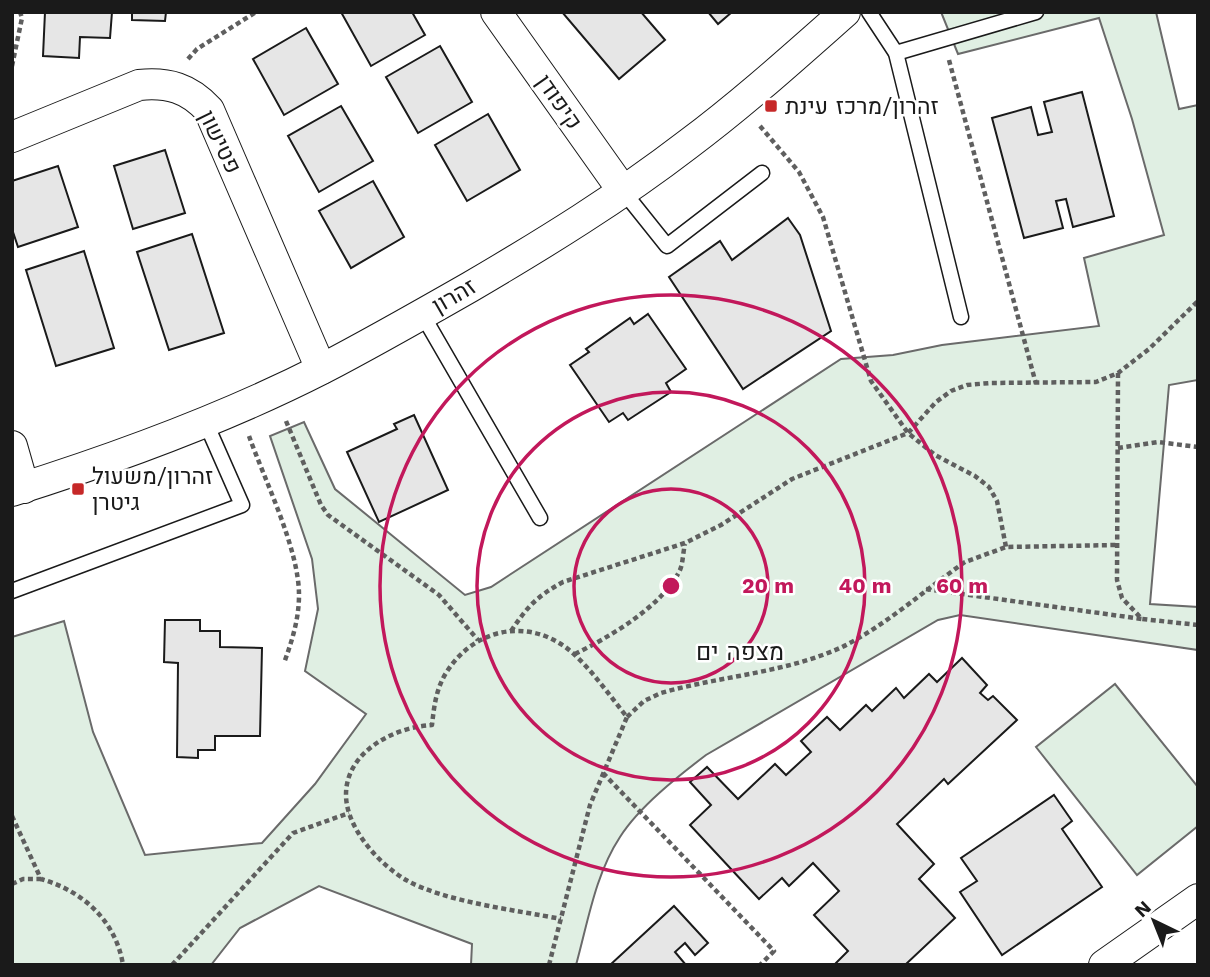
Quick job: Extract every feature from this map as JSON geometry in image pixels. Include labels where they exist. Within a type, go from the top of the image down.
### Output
[{"type":"street","name":"קיפודן","points":[[496,12],[623,191]]},
{"type":"street","name":"זהרון","points":[[18,489],[205,421],[274,391],[321,369],[516,260],[623,191],[686,146],[845,12]]},
{"type":"street","name":"פטישון","points":[[12,137],[139,85],[159,83],[183,89],[198,98],[209,110],[321,369]]},
{"type":"street","points":[[12,446],[18,489]]},
{"type":"street","points":[[1104,965],[1198,899]]},
{"type":"lane","points":[[869,12],[896,53],[961,317]]},
{"type":"lane","points":[[896,53],[1036,12]]},
{"type":"lane","points":[[623,191],[667,246],[762,173]]},
{"type":"lane","points":[[422,314],[540,518]]},
{"type":"lane","points":[[12,591],[242,505],[205,421]]},
{"type":"path","points":[[12,66],[22,18],[20,12]]},
{"type":"path","points":[[183,89],[188,59],[197,49],[256,12]]},
{"type":"path","points":[[944,39],[1036,384]]},
{"type":"path","points":[[740,103],[799,172],[823,217],[871,381],[908,433],[935,455],[975,476],[989,487],[997,501],[1006,547]]},
{"type":"path","points":[[511,631],[528,605],[563,582],[685,543],[721,525],[792,479],[908,433],[936,402],[951,391],[967,385],[1096,382],[1118,373],[1149,349],[1198,301]]},
{"type":"path","points":[[1118,373],[1118,580],[1122,598],[1142,619]]},
{"type":"path","points":[[274,391],[321,505],[328,515],[439,595],[478,640]]},
{"type":"path","points":[[238,407],[296,567],[299,594],[297,621],[284,663]]},
{"type":"path","points":[[1118,448],[1158,442],[1198,447]]},
{"type":"path","points":[[575,654],[609,637],[641,613],[671,584],[681,568],[685,543]]},
{"type":"path","points":[[549,965],[590,805],[628,716],[644,701],[661,693],[815,657],[844,646],[873,629],[965,562],[1006,547],[1117,545]]},
{"type":"path","points":[[926,589],[1198,625]]},
{"type":"path","points":[[561,919],[446,896],[416,886],[390,869],[358,830],[349,813],[346,795],[349,779],[356,764],[382,739],[415,726],[432,725],[435,698],[445,675],[460,655],[478,640],[500,632],[524,631],[549,637],[575,654],[628,716]]},
{"type":"path","points":[[603,774],[774,951],[760,965]]},
{"type":"path","points":[[172,965],[293,833],[349,813]]},
{"type":"path","points":[[12,816],[41,879]]},
{"type":"path","points":[[12,884],[41,879],[74,892],[96,911],[114,934],[123,965]]},
{"type":"green space","points":[[941,12],[1156,12],[1179,109],[1198,105],[1198,380],[1169,385],[1150,604],[1198,607],[1198,650],[960,615],[938,620],[706,755],[648,804],[620,837],[604,867],[576,965],[471,965],[472,944],[319,886],[240,928],[211,965],[12,965],[12,637],[64,621],[93,732],[145,855],[262,843],[315,784],[366,714],[305,671],[318,609],[312,559],[270,436],[304,422],[335,489],[465,595],[491,587],[841,359],[893,355],[942,345],[1099,326],[1084,258],[1164,235],[1132,119],[1099,18],[958,54]]},
{"type":"green space","points":[[1115,684],[1198,787],[1198,826],[1137,875],[1036,747]]},
{"type":"building","points":[[45,12],[112,12],[110,38],[80,37],[79,58],[43,56]]},
{"type":"building","points":[[132,12],[166,12],[165,21],[132,20]]},
{"type":"building","points":[[341,12],[412,12],[425,35],[371,66]]},
{"type":"building","points":[[562,12],[641,12],[665,40],[619,79]]},
{"type":"building","points":[[708,12],[732,12],[718,24]]},
{"type":"building","points":[[306,28],[338,84],[284,115],[253,59]]},
{"type":"building","points":[[440,46],[472,102],[418,133],[386,77]]},
{"type":"building","points":[[1082,92],[1114,216],[1073,227],[1066,199],[1056,201],[1063,228],[1024,238],[992,118],[1031,107],[1038,135],[1052,132],[1044,102]]},
{"type":"building","points":[[341,106],[373,161],[319,192],[288,136]]},
{"type":"building","points":[[488,114],[520,170],[467,201],[435,145]]},
{"type":"building","points":[[165,150],[185,213],[133,229],[114,166]]},
{"type":"building","points":[[58,166],[78,227],[18,247],[12,229],[12,181]]},
{"type":"building","points":[[373,181],[404,237],[351,268],[319,211]]},
{"type":"building","points":[[788,218],[800,235],[831,331],[743,389],[669,277],[720,241],[732,260]]},
{"type":"building","points":[[192,234],[224,333],[169,350],[137,252]]},
{"type":"building","points":[[84,251],[114,348],[56,366],[26,270]]},
{"type":"building","points":[[648,314],[686,369],[666,383],[671,392],[628,420],[623,413],[609,422],[570,365],[589,352],[586,349],[630,318],[634,324]]},
{"type":"building","points":[[414,415],[448,490],[379,522],[347,452],[397,429],[394,424]]},
{"type":"building","points":[[165,620],[200,620],[200,631],[220,631],[220,647],[262,648],[260,736],[215,736],[215,750],[198,750],[198,758],[177,757],[178,663],[164,662]]},
{"type":"building","points":[[962,658],[987,685],[980,693],[988,700],[993,696],[1017,720],[948,784],[944,779],[897,824],[934,864],[919,879],[955,918],[905,965],[834,965],[848,951],[814,915],[839,891],[813,863],[789,886],[782,878],[759,899],[690,825],[711,805],[690,782],[707,767],[738,799],[775,764],[786,775],[811,752],[801,741],[827,717],[840,730],[866,705],[872,711],[896,688],[904,698],[929,674],[937,682]]},
{"type":"building","points":[[1054,795],[1072,821],[1062,829],[1102,887],[1002,955],[960,892],[977,881],[961,858]]},
{"type":"building","points":[[674,906],[708,943],[695,955],[685,943],[675,952],[686,965],[610,965]]},
{"type":"place","name":"זהרון/מרכז עינת","points":[[771,106]]},
{"type":"place","name":"זהרון/משעול גיטרן","points":[[78,489]]},
{"type":"district","name":"מצפה ים","points":[[740,652]]}]
